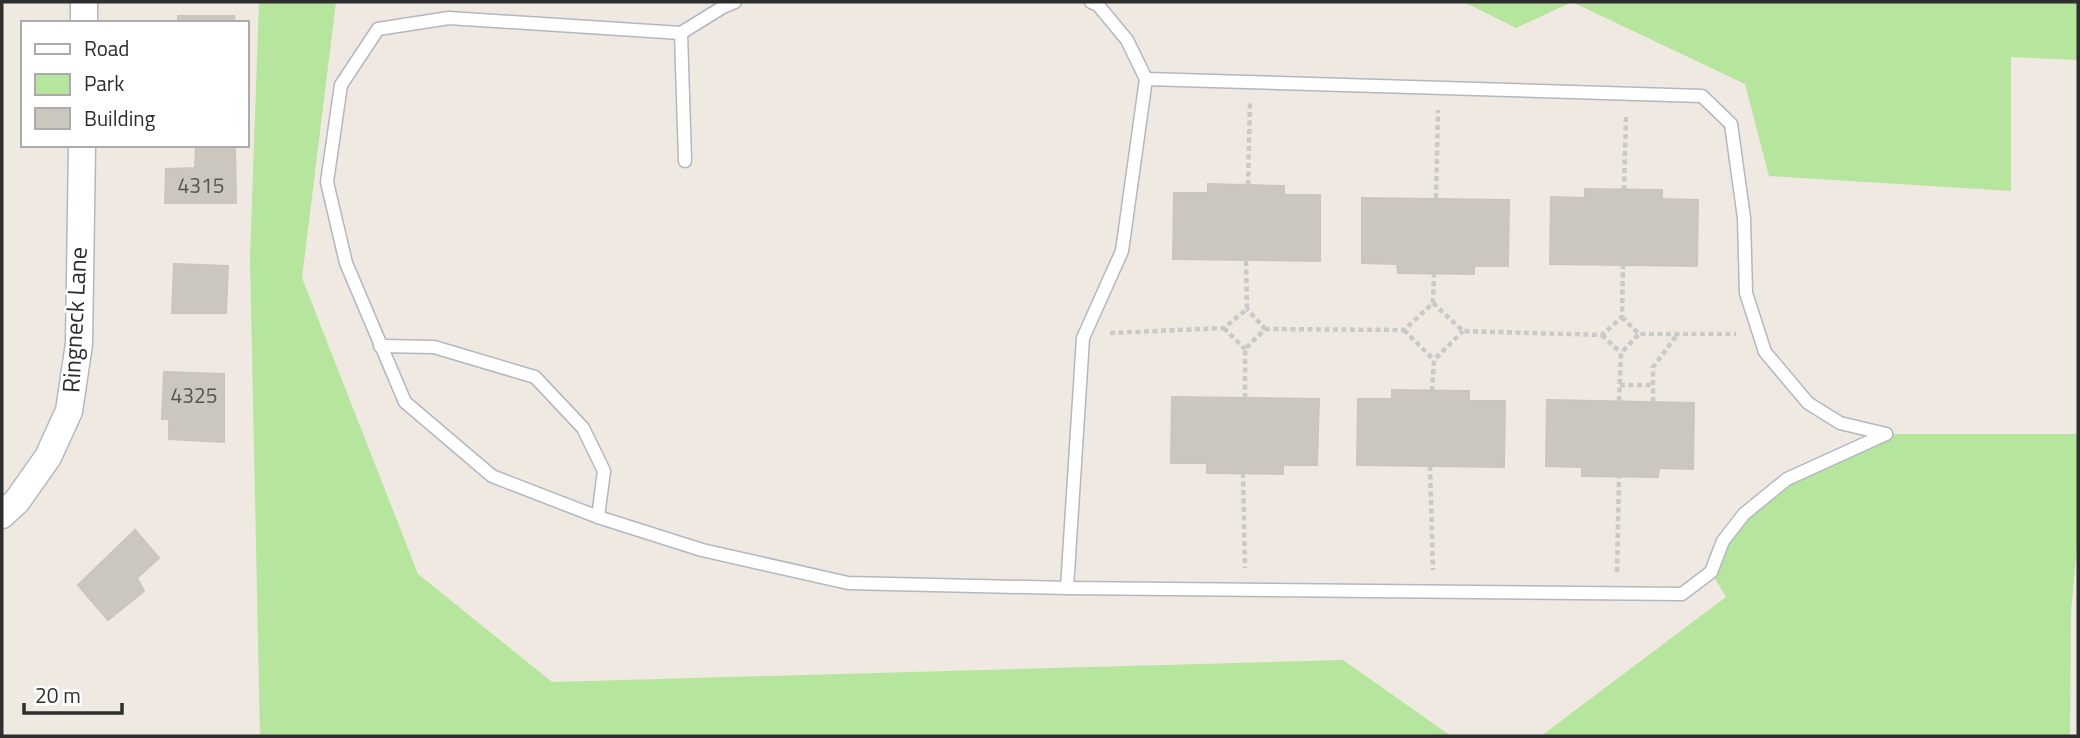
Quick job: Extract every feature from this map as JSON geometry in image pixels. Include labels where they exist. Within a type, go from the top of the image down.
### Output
[{"type":"street","points":[[84,2],[84,21]]},
{"type":"street","name":"Ringneck Lane","points":[[2,515],[17,501],[48,457],[69,411],[79,344],[82,147]]},
{"type":"lane","points":[[735,2],[681,33],[449,18],[378,29],[341,85],[327,182],[346,263],[405,402],[492,476],[598,517],[702,550],[848,583],[1067,588],[1682,594],[1711,572],[1723,541],[1744,514],[1787,479],[1886,434],[1840,423],[1808,403],[1765,352],[1745,293],[1744,218],[1731,124],[1702,96],[1146,79]]},
{"type":"lane","points":[[1067,588],[1083,338],[1122,251],[1146,79],[1127,40],[1098,5],[1091,2]]},
{"type":"lane","points":[[681,33],[685,161]]},
{"type":"lane","points":[[380,346],[434,347],[535,377],[583,428],[604,471],[598,517]]},
{"type":"path","points":[[1248,185],[1250,82]]},
{"type":"path","points":[[1436,198],[1439,88]]},
{"type":"path","points":[[1624,190],[1627,94]]},
{"type":"path","points":[[1246,260],[1247,309],[1265,329]]},
{"type":"path","points":[[1623,265],[1622,317],[1639,334],[1759,334]]},
{"type":"path","points":[[1245,349],[1265,329],[1404,330],[1433,303],[1434,274]]},
{"type":"path","points":[[1433,303],[1464,331],[1602,335],[1621,353]]},
{"type":"path","points":[[1084,334],[1224,328],[1247,309]]},
{"type":"path","points":[[1602,335],[1622,317]]},
{"type":"path","points":[[1224,328],[1245,349],[1245,398]]},
{"type":"path","points":[[1404,330],[1434,360]]},
{"type":"path","points":[[1432,391],[1434,360],[1464,331]]},
{"type":"path","points":[[1619,401],[1621,353],[1639,334]]},
{"type":"path","points":[[1653,402],[1653,368],[1678,335]]},
{"type":"path","points":[[1620,385],[1653,385]]},
{"type":"path","points":[[1430,466],[1434,592]]},
{"type":"path","points":[[1243,473],[1245,590]]},
{"type":"path","points":[[1617,594],[1619,477]]},
{"type":"green space","points":[[259,2],[336,2],[302,278],[418,574],[552,682],[1343,660],[1451,736],[260,736],[250,258]]},
{"type":"green space","points":[[1464,2],[1572,2],[1516,28]]},
{"type":"green space","points":[[1572,2],[2078,2],[2078,60],[2011,57],[2011,191],[1769,176],[1745,84]]},
{"type":"green space","points":[[1886,434],[2078,434],[2078,535],[2071,611],[2070,736],[1541,736],[1726,597],[1711,572],[1723,541],[1787,479]]},
{"type":"building","points":[[178,16],[234,16],[235,21],[178,21]]},
{"type":"building","points":[[196,147],[235,147],[236,203],[165,203],[166,169],[195,168]]},
{"type":"building","points":[[1208,184],[1284,186],[1284,195],[1320,195],[1320,261],[1173,259],[1174,193],[1208,193]]},
{"type":"building","points":[[1585,189],[1662,190],[1662,199],[1698,200],[1697,266],[1550,264],[1551,197],[1585,198]]},
{"type":"building","points":[[1362,198],[1509,200],[1508,266],[1474,266],[1474,274],[1398,273],[1397,264],[1362,263]]},
{"type":"building","points":[[174,264],[228,266],[226,313],[172,313]]},
{"type":"building","points":[[164,372],[224,374],[224,442],[169,439],[169,419],[162,419]]},
{"type":"building","points":[[1392,390],[1469,391],[1469,401],[1505,401],[1504,467],[1357,465],[1358,399],[1392,399]]},
{"type":"building","points":[[1172,397],[1319,399],[1317,465],[1283,465],[1283,474],[1207,473],[1207,463],[1171,463]]},
{"type":"building","points":[[1547,400],[1694,403],[1693,469],[1659,468],[1658,477],[1582,476],[1582,467],[1546,466]]},
{"type":"building","points":[[135,530],[159,558],[137,578],[144,591],[108,620],[78,585]]}]
